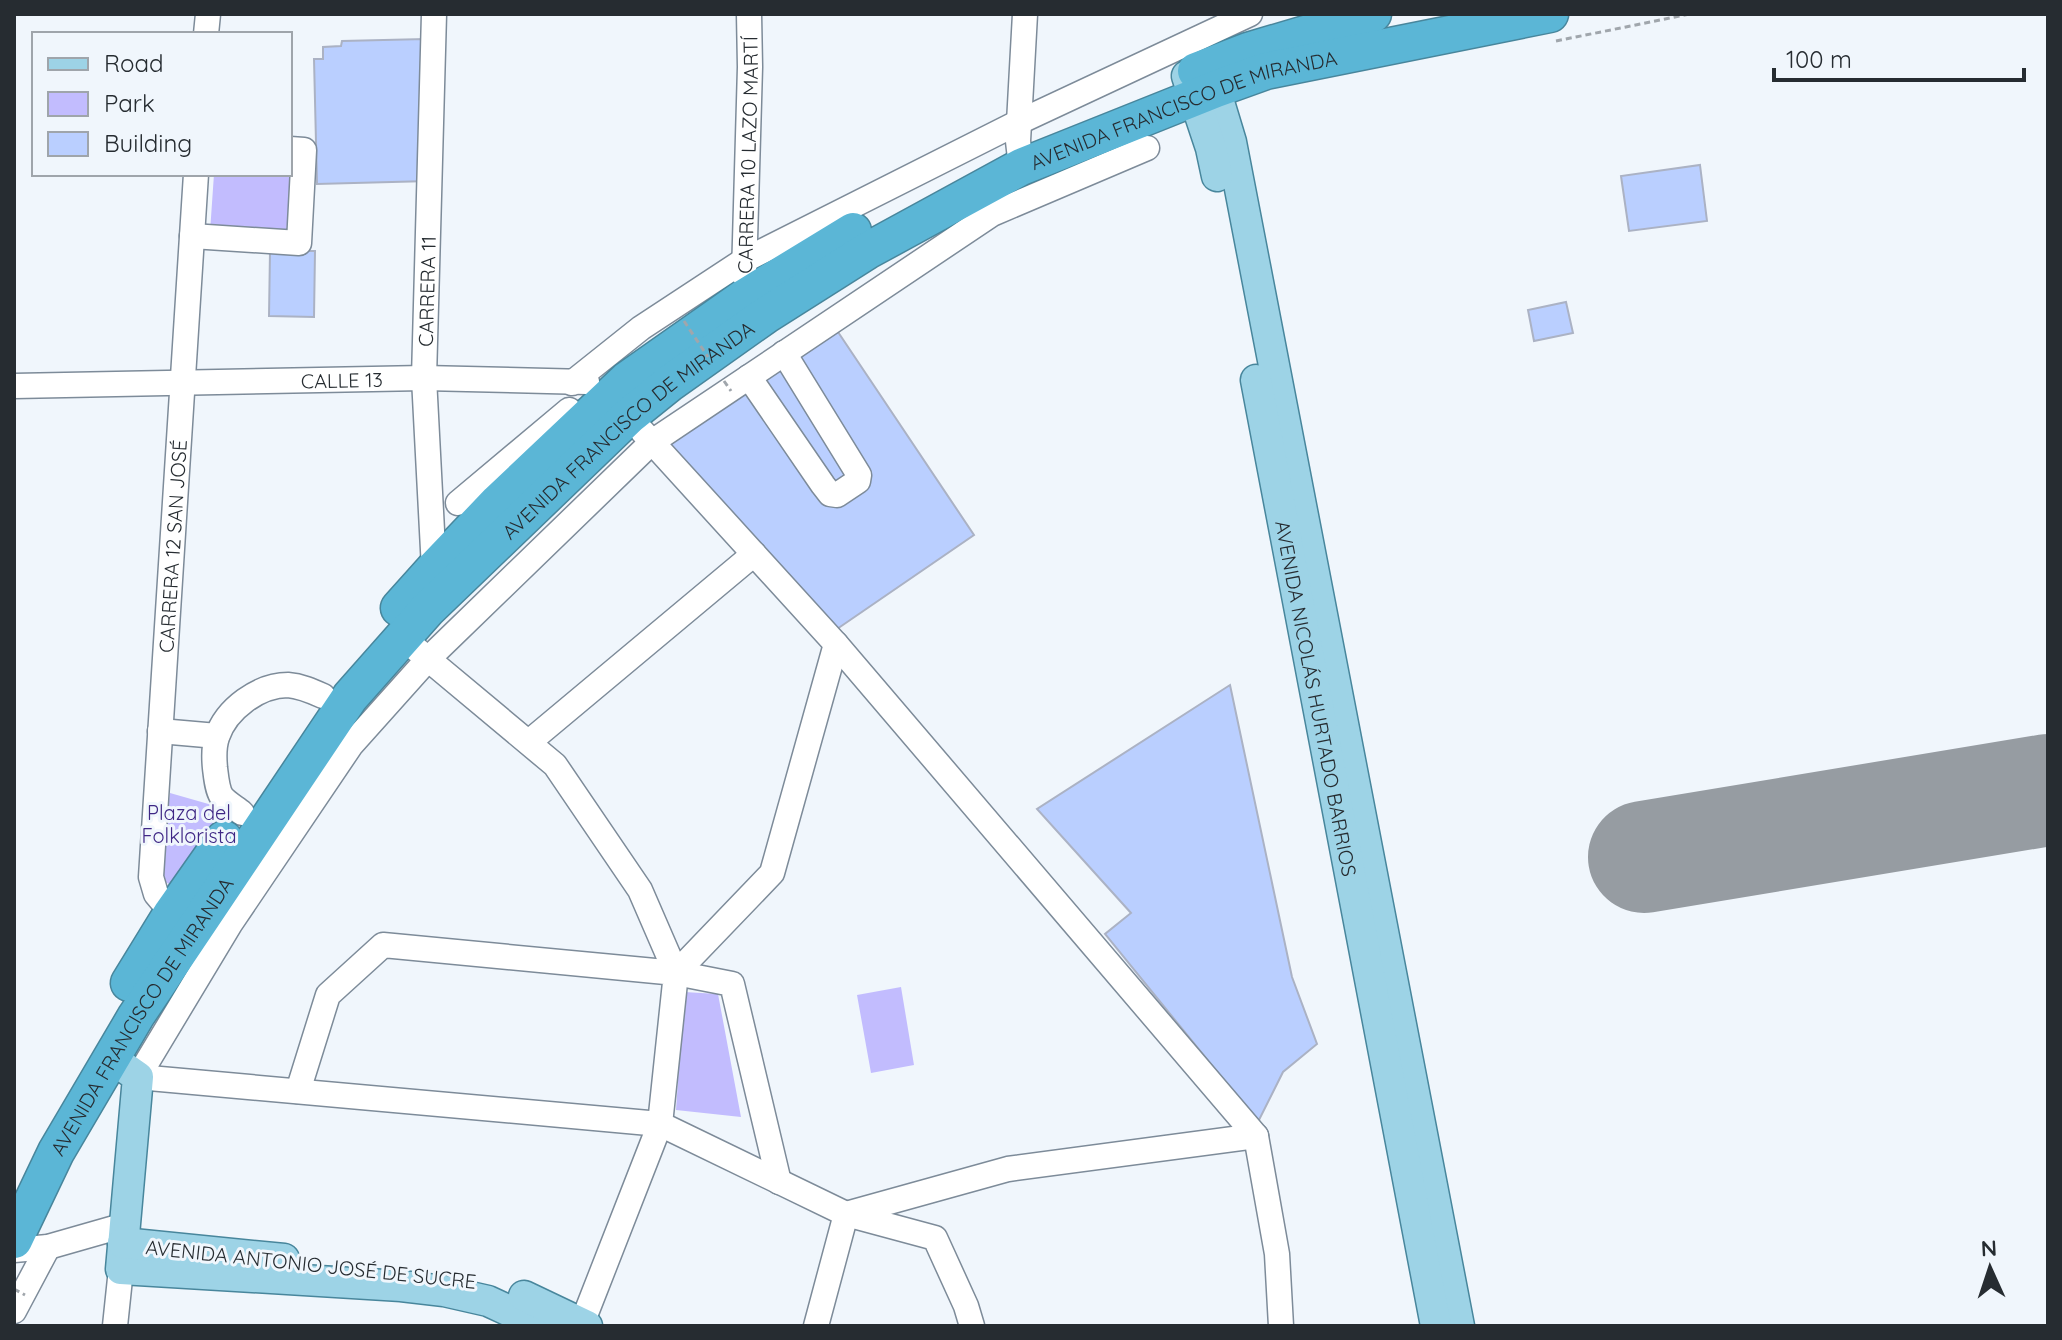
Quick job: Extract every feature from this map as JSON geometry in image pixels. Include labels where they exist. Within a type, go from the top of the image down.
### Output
[{"type":"highway","name":"AVENIDA FRANCISCO DE MIRANDA","points":[[1202,82],[1248,51],[1373,14]]},
{"type":"highway","name":"AVENIDA FRANCISCO DE MIRANDA","points":[[183,920],[350,697],[415,648],[424,591],[489,493],[559,427],[745,297],[858,228],[1020,143],[1202,82],[1550,14]]},
{"type":"highway","name":"AVENIDA FRANCISCO DE MIRANDA","points":[[14,1188],[43,1131],[183,920],[242,813],[323,696],[352,660],[424,591],[640,429],[670,383],[766,315],[867,251],[1020,143]]},
{"type":"highway","name":"AVENIDA FRANCISCO DE MIRANDA","points":[[31,1243],[56,1152],[124,1068],[126,1010]]},
{"type":"main road","name":"AVENIDA NICOLÁS HURTADO BARRIOS","points":[[1202,82],[1211,148],[1436,1326]]},
{"type":"main road","name":"AVENIDA NICOLÁS HURTADO BARRIOS","points":[[1202,82],[1231,142],[1459,1326]]},
{"type":"main road","points":[[123,1245],[124,1068]]},
{"type":"main road","name":"AVENIDA ANTONIO JOSÉ DE SUCRE","points":[[123,1245],[444,1291],[488,1301],[522,1323]]},
{"type":"main road","name":"AVENIDA ANTONIO JOSÉ DE SUCRE","points":[[123,1245],[439,1274],[484,1282],[517,1293],[583,1325]]},
{"type":"street","name":"CARRERA 11","points":[[424,591],[424,378],[434,14]]},
{"type":"street","name":"CARRERA 10 LAZO MARTÍ","points":[[745,297],[743,261],[749,14]]},
{"type":"street","points":[[1020,143],[1025,14]]},
{"type":"street","name":"AVENIDA FRANCISCO DE MIRANDA","points":[[572,383],[641,328],[743,261],[1020,143],[1250,14]]},
{"type":"street","points":[[1248,51],[1250,14]]},
{"type":"street","name":"AVENIDA FRANCISCO DE MIRANDA","points":[[124,1068],[230,924],[415,648],[640,429],[740,384],[992,214],[1147,148]]},
{"type":"street","points":[[192,236],[299,243],[304,150],[292,149]]},
{"type":"street","name":"CARRERA 12 SAN JOSÉ","points":[[183,920],[156,894],[151,877],[196,176]]},
{"type":"street","points":[[740,384],[830,494],[837,495],[858,481],[859,475],[784,353]]},
{"type":"street","name":"CALLE 13","points":[[14,386],[424,378],[670,383]]},
{"type":"street","points":[[640,429],[836,644],[1256,1136],[1277,1254],[1281,1326]]},
{"type":"street","name":"AVENIDA FRANCISCO DE MIRANDA","points":[[458,503],[489,493]]},
{"type":"street","points":[[529,742],[754,554]]},
{"type":"street","points":[[676,973],[772,873],[836,644]]},
{"type":"street","points":[[415,648],[555,765],[640,890],[676,973],[660,1124],[583,1325]]},
{"type":"street","points":[[242,813],[222,797],[217,783],[214,758],[217,736],[226,720],[243,702],[269,688],[298,686],[323,696]]},
{"type":"street","points":[[160,731],[217,736]]},
{"type":"street","points":[[298,1091],[328,995],[383,945],[676,973],[732,984],[779,1182]]},
{"type":"street","points":[[124,1068],[298,1091],[660,1124],[846,1214],[935,1238],[972,1326]]},
{"type":"street","points":[[846,1214],[1008,1169],[1256,1136]]},
{"type":"street","points":[[816,1326],[846,1214]]},
{"type":"street","name":"AVENIDA FRANCISCO DE MIRANDA","points":[[19,1303],[31,1243]]},
{"type":"street","points":[[14,1250],[31,1243],[123,1245],[115,1326]]},
{"type":"path","points":[[684,321],[708,357]]},
{"type":"path","points":[[724,381],[740,384]]},
{"type":"path","points":[[14,1289],[19,1303]]},
{"type":"green space","points":[[214,176],[291,176],[286,237],[210,232]]},
{"type":"green space","name":"Plaza del Folklorista","points":[[170,793],[226,809],[176,888],[160,879]]},
{"type":"green space","points":[[901,987],[914,1065],[871,1073],[857,995]]},
{"type":"green space","points":[[684,992],[718,994],[741,1117],[676,1110]]},
{"type":"building","points":[[425,39],[429,181],[317,184],[314,59],[323,59],[323,47],[341,46],[342,41]]},
{"type":"building","points":[[1700,165],[1707,221],[1629,231],[1621,176]]},
{"type":"building","points":[[270,251],[315,251],[314,317],[269,316]]},
{"type":"building","points":[[1566,302],[1573,333],[1534,341],[1528,310]]},
{"type":"building","points":[[834,326],[974,535],[837,629],[662,446]]},
{"type":"building","points":[[1230,685],[1292,977],[1317,1044],[1283,1072],[1258,1122],[1105,934],[1131,913],[1037,809]]},
{"type":"runway","points":[[1644,857],[2048,790]]}]
